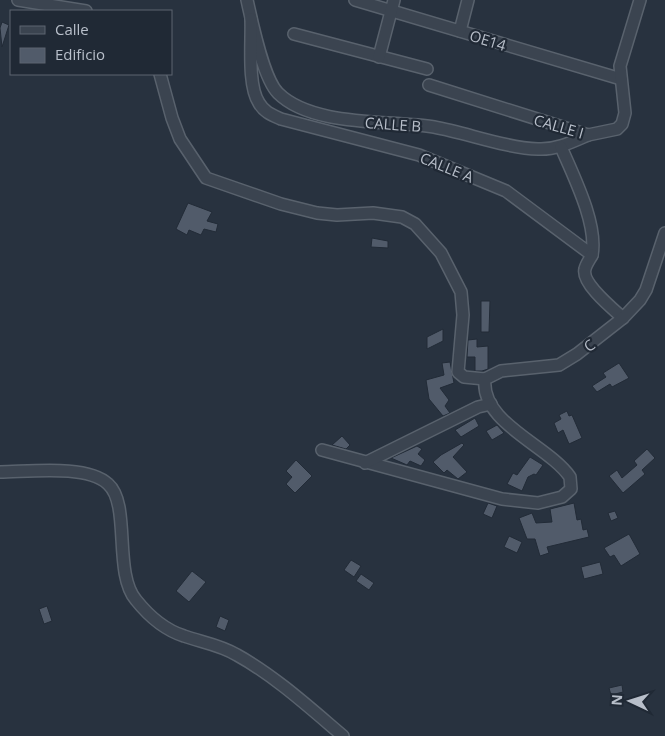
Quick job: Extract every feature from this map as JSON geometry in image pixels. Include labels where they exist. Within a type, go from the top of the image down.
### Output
[{"type":"street","points":[[18,0],[80,10]]},
{"type":"street","points":[[247,0],[251,19]]},
{"type":"street","name":"OE14","points":[[355,0],[393,5],[460,31],[621,79]]},
{"type":"street","points":[[460,31],[468,0]]},
{"type":"street","name":"CALLE I","points":[[430,85],[588,135],[617,129],[622,124],[625,114],[621,79],[622,56],[638,1]]},
{"type":"street","points":[[379,57],[393,5]]},
{"type":"street","name":"CALLE B","points":[[251,19],[271,84],[283,97],[296,105],[350,120],[434,127],[534,149],[561,147],[588,135]]},
{"type":"street","name":"CALLE A","points":[[251,19],[253,88],[260,105],[266,111],[281,119],[419,156],[506,191],[592,255]]},
{"type":"street","points":[[294,34],[426,69]]},
{"type":"street","points":[[160,75],[172,118],[180,138],[206,178],[281,204],[317,213],[337,215],[373,213],[402,217],[415,224],[441,253],[461,292],[463,315],[458,372],[464,377],[485,379],[485,391],[501,420],[543,450],[567,473],[571,485],[567,494],[553,501],[538,503],[502,500],[322,450]]},
{"type":"street","points":[[561,147],[591,228],[594,245],[592,255],[585,268],[586,278],[605,302],[623,318]]},
{"type":"street","name":"C","points":[[485,379],[500,371],[559,365],[577,354],[623,318],[640,300],[646,290],[665,233]]},
{"type":"street","points":[[365,462],[478,406],[491,404]]},
{"type":"street","points":[[0,472],[74,472],[88,475],[108,484],[117,500],[127,584],[134,598],[164,626],[182,636],[237,654],[306,705],[343,736]]},
{"type":"building","points":[[2,22],[9,25],[2,47],[0,28]]},
{"type":"building","points":[[188,203],[212,212],[207,221],[218,224],[216,232],[204,229],[201,235],[189,230],[187,235],[176,229]]},
{"type":"building","points":[[372,238],[388,241],[388,248],[371,247]]},
{"type":"building","points":[[481,301],[490,301],[489,332],[481,332]]},
{"type":"building","points":[[443,329],[443,341],[427,349],[427,337]]},
{"type":"building","points":[[477,339],[477,347],[488,346],[488,369],[482,371],[475,371],[475,357],[467,357],[468,340]]},
{"type":"building","points":[[450,362],[454,383],[440,388],[449,400],[445,406],[450,413],[443,416],[429,399],[426,380],[444,375],[442,363]]},
{"type":"building","points":[[619,363],[629,378],[612,387],[610,384],[597,392],[592,386],[606,377],[603,373]]},
{"type":"building","points":[[567,411],[569,416],[572,415],[582,438],[569,444],[563,430],[558,433],[554,423],[561,419],[559,415]]},
{"type":"building","points":[[475,418],[479,426],[461,437],[455,430]]},
{"type":"building","points":[[497,425],[504,433],[492,440],[486,431]]},
{"type":"building","points":[[342,436],[350,445],[346,449],[332,445]]},
{"type":"building","points":[[462,443],[464,445],[453,457],[467,472],[458,479],[447,470],[444,473],[433,462]]},
{"type":"building","points":[[417,446],[422,449],[418,454],[425,460],[421,466],[410,461],[407,465],[391,458]]},
{"type":"building","points":[[647,449],[655,458],[642,470],[645,474],[623,493],[609,476],[617,470],[622,478],[637,465],[634,461]]},
{"type":"building","points":[[530,457],[543,465],[536,475],[528,477],[522,491],[507,484],[513,473],[517,475]]},
{"type":"building","points":[[296,460],[312,476],[295,493],[286,484],[292,477],[286,471]]},
{"type":"building","points":[[488,503],[497,506],[492,518],[483,514]]},
{"type":"building","points":[[574,503],[577,520],[581,519],[583,530],[587,529],[589,537],[547,547],[549,553],[540,556],[535,539],[527,539],[519,518],[532,513],[536,523],[552,522],[550,509]]},
{"type":"building","points":[[615,511],[618,518],[611,521],[608,513]]},
{"type":"building","points":[[629,534],[640,554],[621,566],[614,555],[610,557],[604,548]]},
{"type":"building","points":[[509,536],[522,542],[517,553],[504,547]]},
{"type":"building","points":[[351,560],[361,566],[354,577],[344,570]]},
{"type":"building","points":[[600,562],[603,574],[584,579],[581,567]]},
{"type":"building","points":[[192,571],[206,582],[189,602],[176,591]]},
{"type":"building","points":[[361,574],[374,583],[369,590],[356,581]]},
{"type":"building","points":[[47,606],[52,621],[44,624],[39,609]]},
{"type":"building","points":[[220,616],[229,620],[225,631],[216,627]]},
{"type":"building","points":[[622,685],[623,692],[611,695],[609,688]]}]
